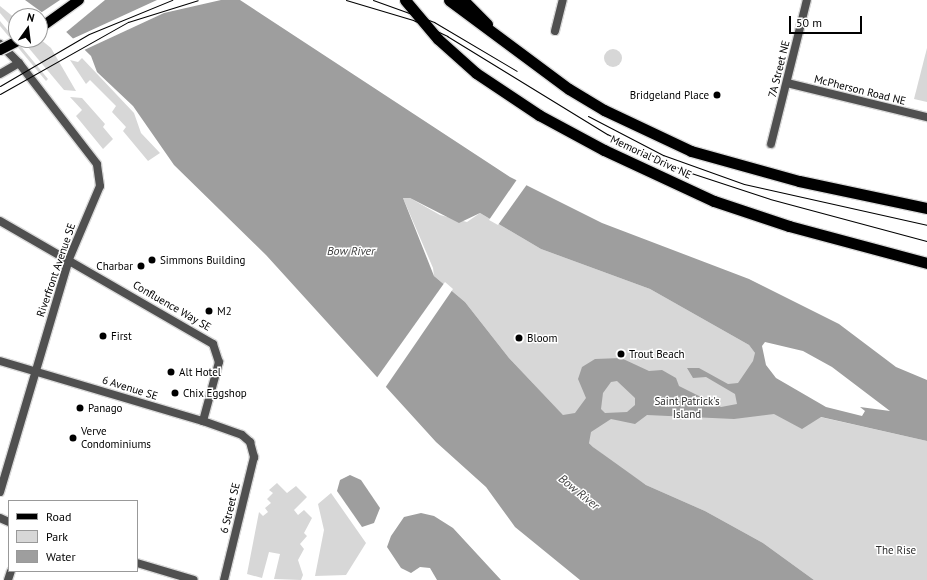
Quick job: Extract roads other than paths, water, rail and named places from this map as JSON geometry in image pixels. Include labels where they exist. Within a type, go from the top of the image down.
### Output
[{"type":"highway","name":"Memorial Drive NE","points":[[405,0],[438,39],[476,73],[539,115],[604,150],[714,201],[789,226],[927,263]]},
{"type":"highway","name":"Memorial Drive NE","points":[[449,0],[511,49],[604,110],[691,151],[799,181],[927,208]]},
{"type":"highway","points":[[463,0],[511,49]]},
{"type":"main road","points":[[48,22],[79,0]]},
{"type":"street","points":[[555,31],[563,0]]},
{"type":"street","name":"7A Street NE","points":[[771,144],[807,0]]},
{"type":"street","name":"Riverfront Avenue SE","points":[[0,44],[19,64],[97,164],[100,177],[97,197],[69,259],[0,492]]},
{"type":"street","points":[[0,74],[19,64]]},
{"type":"street","name":"McPherson Road NE","points":[[787,83],[927,117]]},
{"type":"street","name":"Confluence Way SE","points":[[0,221],[69,259],[214,344],[219,362],[203,421]]},
{"type":"street","name":"6 Avenue SE","points":[[0,361],[203,421],[242,435],[250,442]]},
{"type":"street","name":"6 Street SE","points":[[224,580],[254,457],[250,442]]},
{"type":"street","points":[[138,563],[194,580]]},
{"type":"water","name":"Bow River","points":[[25,0],[240,0],[510,177],[602,223],[749,279],[839,324],[896,367],[927,380],[927,441],[821,417],[802,429],[774,414],[734,419],[647,415],[635,424],[611,419],[591,432],[589,443],[593,447],[646,485],[705,511],[763,543],[814,580],[580,580],[515,527],[486,487],[436,442],[266,255],[174,165],[133,106],[97,72],[91,56],[58,24],[48,17],[48,8],[36,8]],"holes":[[[403,198],[410,198],[459,223],[480,213],[541,249],[650,289],[749,345],[755,353],[753,361],[738,383],[728,384],[699,368],[687,368],[693,378],[706,377],[735,394],[737,404],[721,407],[679,386],[676,378],[662,370],[649,371],[621,358],[595,359],[582,367],[578,379],[586,398],[575,413],[563,415],[509,358],[465,302],[434,276]],[[765,342],[803,351],[832,367],[890,411],[860,407],[865,411],[862,416],[826,407],[776,378],[766,365],[762,346]],[[617,381],[635,398],[635,405],[627,412],[605,413],[601,409],[603,393],[611,382]]]},
{"type":"water","points":[[350,475],[361,480],[380,508],[374,523],[362,527],[337,491],[340,480]]},
{"type":"water","points":[[421,513],[434,516],[453,528],[501,580],[437,580],[430,568],[420,567],[411,573],[401,568],[387,547],[391,536],[404,517]]},
{"type":"tram line","points":[[0,86],[89,34],[172,0]]},
{"type":"tram line","points":[[0,94],[128,22],[198,0]]},
{"type":"tram line","points":[[346,0],[413,20],[447,36],[607,134],[685,171],[770,199],[927,241]]},
{"type":"tram line","points":[[373,0],[434,22],[517,71]]},
{"type":"tram line","points":[[588,116],[663,155],[744,184],[927,225]]},
{"type":"place","name":"Bridgeland Place","points":[[717,95]]},
{"type":"place","name":"Simmons Building","points":[[152,260]]},
{"type":"place","name":"Charbar","points":[[141,266]]},
{"type":"place","name":"M2","points":[[209,311]]},
{"type":"place","name":"First","points":[[103,336]]},
{"type":"place","name":"Bloom","points":[[519,338]]},
{"type":"place","name":"Trout Beach","points":[[621,354]]},
{"type":"place","name":"Alt Hotel","points":[[171,372]]},
{"type":"place","name":"Chix Eggshop","points":[[175,393]]},
{"type":"place","name":"Panago","points":[[80,408]]},
{"type":"place","name":"Verve Condominiums","points":[[73,438]]},
{"type":"park label","name":"Saint Patrick's Island","points":[[687,408]]},
{"type":"park label","name":"The Rise","points":[[896,550]]}]
